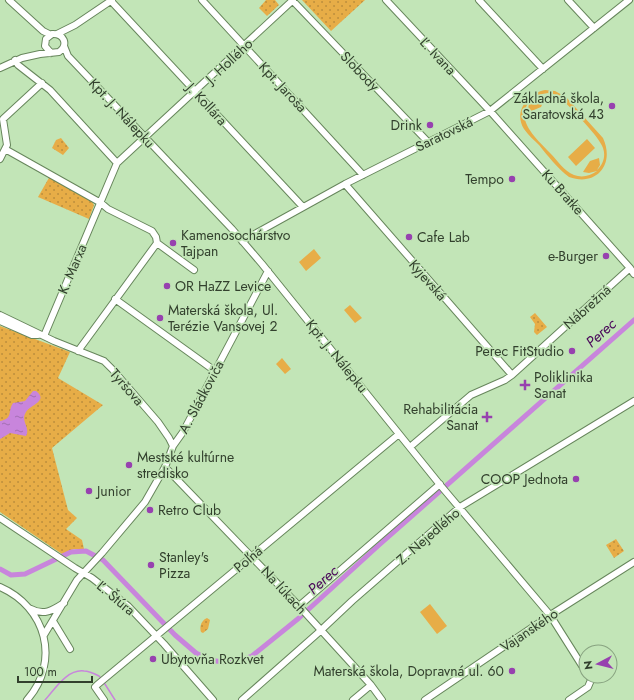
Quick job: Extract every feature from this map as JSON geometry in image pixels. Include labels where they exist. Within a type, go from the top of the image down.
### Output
[{"type":"street","points":[[8,0],[43,31],[64,39]]},
{"type":"street","points":[[40,54],[45,42],[54,34],[72,27],[112,0]]},
{"type":"street","name":"J. Kollára","points":[[112,0],[195,92],[303,207]]},
{"type":"street","name":"Kpt. Jaroša","points":[[202,0],[363,175]]},
{"type":"street","name":"J. Hollého","points":[[145,138],[293,0]]},
{"type":"street","name":"Slobody","points":[[293,0],[428,142]]},
{"type":"street","name":"Ľ. Ivana","points":[[386,0],[490,111]]},
{"type":"street","points":[[479,0],[543,69]]},
{"type":"street","points":[[568,0],[594,28]]},
{"type":"street","name":"Saratovská","points":[[242,240],[345,184],[490,111],[628,0]]},
{"type":"street","points":[[0,68],[15,60],[40,54],[54,54],[60,52],[64,46],[64,39],[72,27]]},
{"type":"street","points":[[43,31],[47,50],[51,53]]},
{"type":"street","name":"Kpt. J. Nálepku","points":[[64,46],[68,56]]},
{"type":"street","name":"Kpt. J. Nálepku","points":[[60,52],[68,56],[242,240],[442,487],[550,615],[578,659]]},
{"type":"street","points":[[15,60],[18,65],[50,90],[117,163]]},
{"type":"street","points":[[0,158],[7,145],[3,119],[42,83]]},
{"type":"street","name":"Ku Bratke","points":[[490,111],[634,274]]},
{"type":"street","name":"K. Marxa","points":[[44,336],[117,163],[145,138]]},
{"type":"street","points":[[5,149],[108,209],[152,231],[156,237],[157,243],[194,270]]},
{"type":"street","name":"Kyjevská","points":[[345,184],[512,375]]},
{"type":"street","points":[[78,351],[157,243]]},
{"type":"street","name":"Nábrežná","points":[[410,447],[471,395],[505,380],[512,375],[630,268]]},
{"type":"street","name":"A. Sládkoviča","points":[[44,635],[77,580],[98,558],[145,502],[164,469],[173,446],[183,432],[268,271]]},
{"type":"street","points":[[115,299],[215,371]]},
{"type":"street","name":"Tyršova","points":[[0,315],[44,336],[104,361],[114,370],[158,422],[173,446]]},
{"type":"street","name":"Tyršova","points":[[0,321],[32,335],[44,336]]},
{"type":"street","name":"Z. Nejedlého","points":[[242,700],[352,601],[460,508],[634,401]]},
{"type":"street","name":"Poľná","points":[[104,700],[95,687],[97,685],[399,434]]},
{"type":"street","name":"Na lúkach","points":[[164,469],[301,607],[382,700]]},
{"type":"street","points":[[301,607],[442,487]]},
{"type":"street","name":"Ľ. Štúra","points":[[0,518],[59,558],[95,580],[128,606],[213,700]]},
{"type":"street","name":"Vajanského","points":[[425,700],[550,615],[634,562]]},
{"type":"street","points":[[0,587],[13,593],[23,601],[31,610],[44,635],[45,659],[42,674],[34,691],[27,700]]},
{"type":"street","points":[[31,610],[37,612],[50,611],[65,602]]},
{"type":"street","points":[[53,621],[70,649]]},
{"type":"street","points":[[569,700],[590,684]]},
{"type":"street","points":[[353,700],[370,685]]},
{"type":"shaded area","points":[[266,0],[275,0],[279,5],[267,16],[259,8]]},
{"type":"shaded area","points":[[302,0],[365,0],[331,31]]},
{"type":"shaded area","points":[[545,90],[555,91],[566,97],[603,138],[607,156],[601,171],[595,176],[588,179],[569,177],[557,166],[524,129],[521,123],[521,110],[528,99]],"holes":[[[545,93],[556,95],[563,100],[585,123],[601,143],[604,151],[604,157],[599,168],[597,170],[600,165],[599,158],[590,161],[583,172],[589,173],[597,171],[592,174],[580,176],[574,175],[567,171],[535,137],[526,123],[524,116],[525,109],[533,98]]]},
{"type":"shaded area","points":[[536,97],[545,98],[541,107],[529,112],[528,107],[532,100]]},
{"type":"shaded area","points":[[61,138],[69,148],[63,155],[52,148],[56,140]]},
{"type":"shaded area","points":[[587,139],[595,148],[576,166],[568,157]]},
{"type":"shaded area","points":[[50,176],[91,200],[94,205],[89,219],[38,197]]},
{"type":"shaded area","points":[[314,249],[321,258],[306,271],[299,262]]},
{"type":"shaded area","points":[[350,305],[362,318],[355,323],[344,310]]},
{"type":"shaded area","points":[[535,313],[547,327],[537,335],[534,332],[535,324],[530,317]]},
{"type":"shaded area","points":[[0,326],[70,352],[58,378],[103,405],[52,448],[68,510],[77,518],[66,529],[82,540],[84,549],[74,549],[62,554],[0,512]]},
{"type":"shaded area","points":[[282,358],[291,369],[285,374],[276,364]]},
{"type":"shaded area","points":[[616,539],[624,551],[614,558],[606,545]]},
{"type":"shaded area","points":[[430,604],[447,626],[437,634],[420,612]]},
{"type":"shaded area","points":[[207,618],[210,620],[208,629],[203,633],[200,630],[201,624]]},
{"type":"water","points":[[33,391],[36,391],[39,394],[40,400],[28,409],[24,415],[27,430],[26,436],[10,433],[0,439],[0,421],[9,416],[13,403],[25,401]]},
{"type":"waterway","name":"Perec","points":[[0,569],[11,575],[25,574],[71,552],[86,551],[103,560],[175,635],[196,653],[209,660],[223,662],[238,661],[252,656],[299,618],[379,545],[634,320]]},
{"type":"waterway","points":[[45,700],[57,685],[72,673],[86,671],[96,674],[101,678]]},
{"type":"waterway","points":[[103,681],[115,700]]},
{"type":"place","name":"Základná škola, Saratovská 43","points":[[612,106]]},
{"type":"place","name":"Drink","points":[[430,125]]},
{"type":"place","name":"Tempo","points":[[512,179]]},
{"type":"place","name":"Cafe Lab","points":[[409,237]]},
{"type":"place","name":"Kamenosochárstvo Tajpan","points":[[173,243]]},
{"type":"place","name":"e-Burger","points":[[606,256]]},
{"type":"place","name":"OR HaZZ Levice","points":[[167,286]]},
{"type":"place","name":"Materská škola, Ul. Terézie Vansovej 2","points":[[160,318]]},
{"type":"place","name":"Perec FitStudio","points":[[572,351]]},
{"type":"place","name":"Poliklinika Sanat","points":[[525,385]]},
{"type":"place","name":"Rehabilitácia Sanat","points":[[487,417]]},
{"type":"place","name":"Mestské kultúrne stredisko","points":[[129,465]]},
{"type":"place","name":"COOP Jednota","points":[[576,479]]},
{"type":"place","name":"Junior","points":[[89,491]]},
{"type":"place","name":"Retro Club","points":[[150,510]]},
{"type":"place","name":"Stanley's Pizza","points":[[151,565]]},
{"type":"place","name":"Ubytovňa Rozkvet","points":[[153,659]]},
{"type":"place","name":"Materská škola, Dopravná ul. 60","points":[[512,671]]}]
